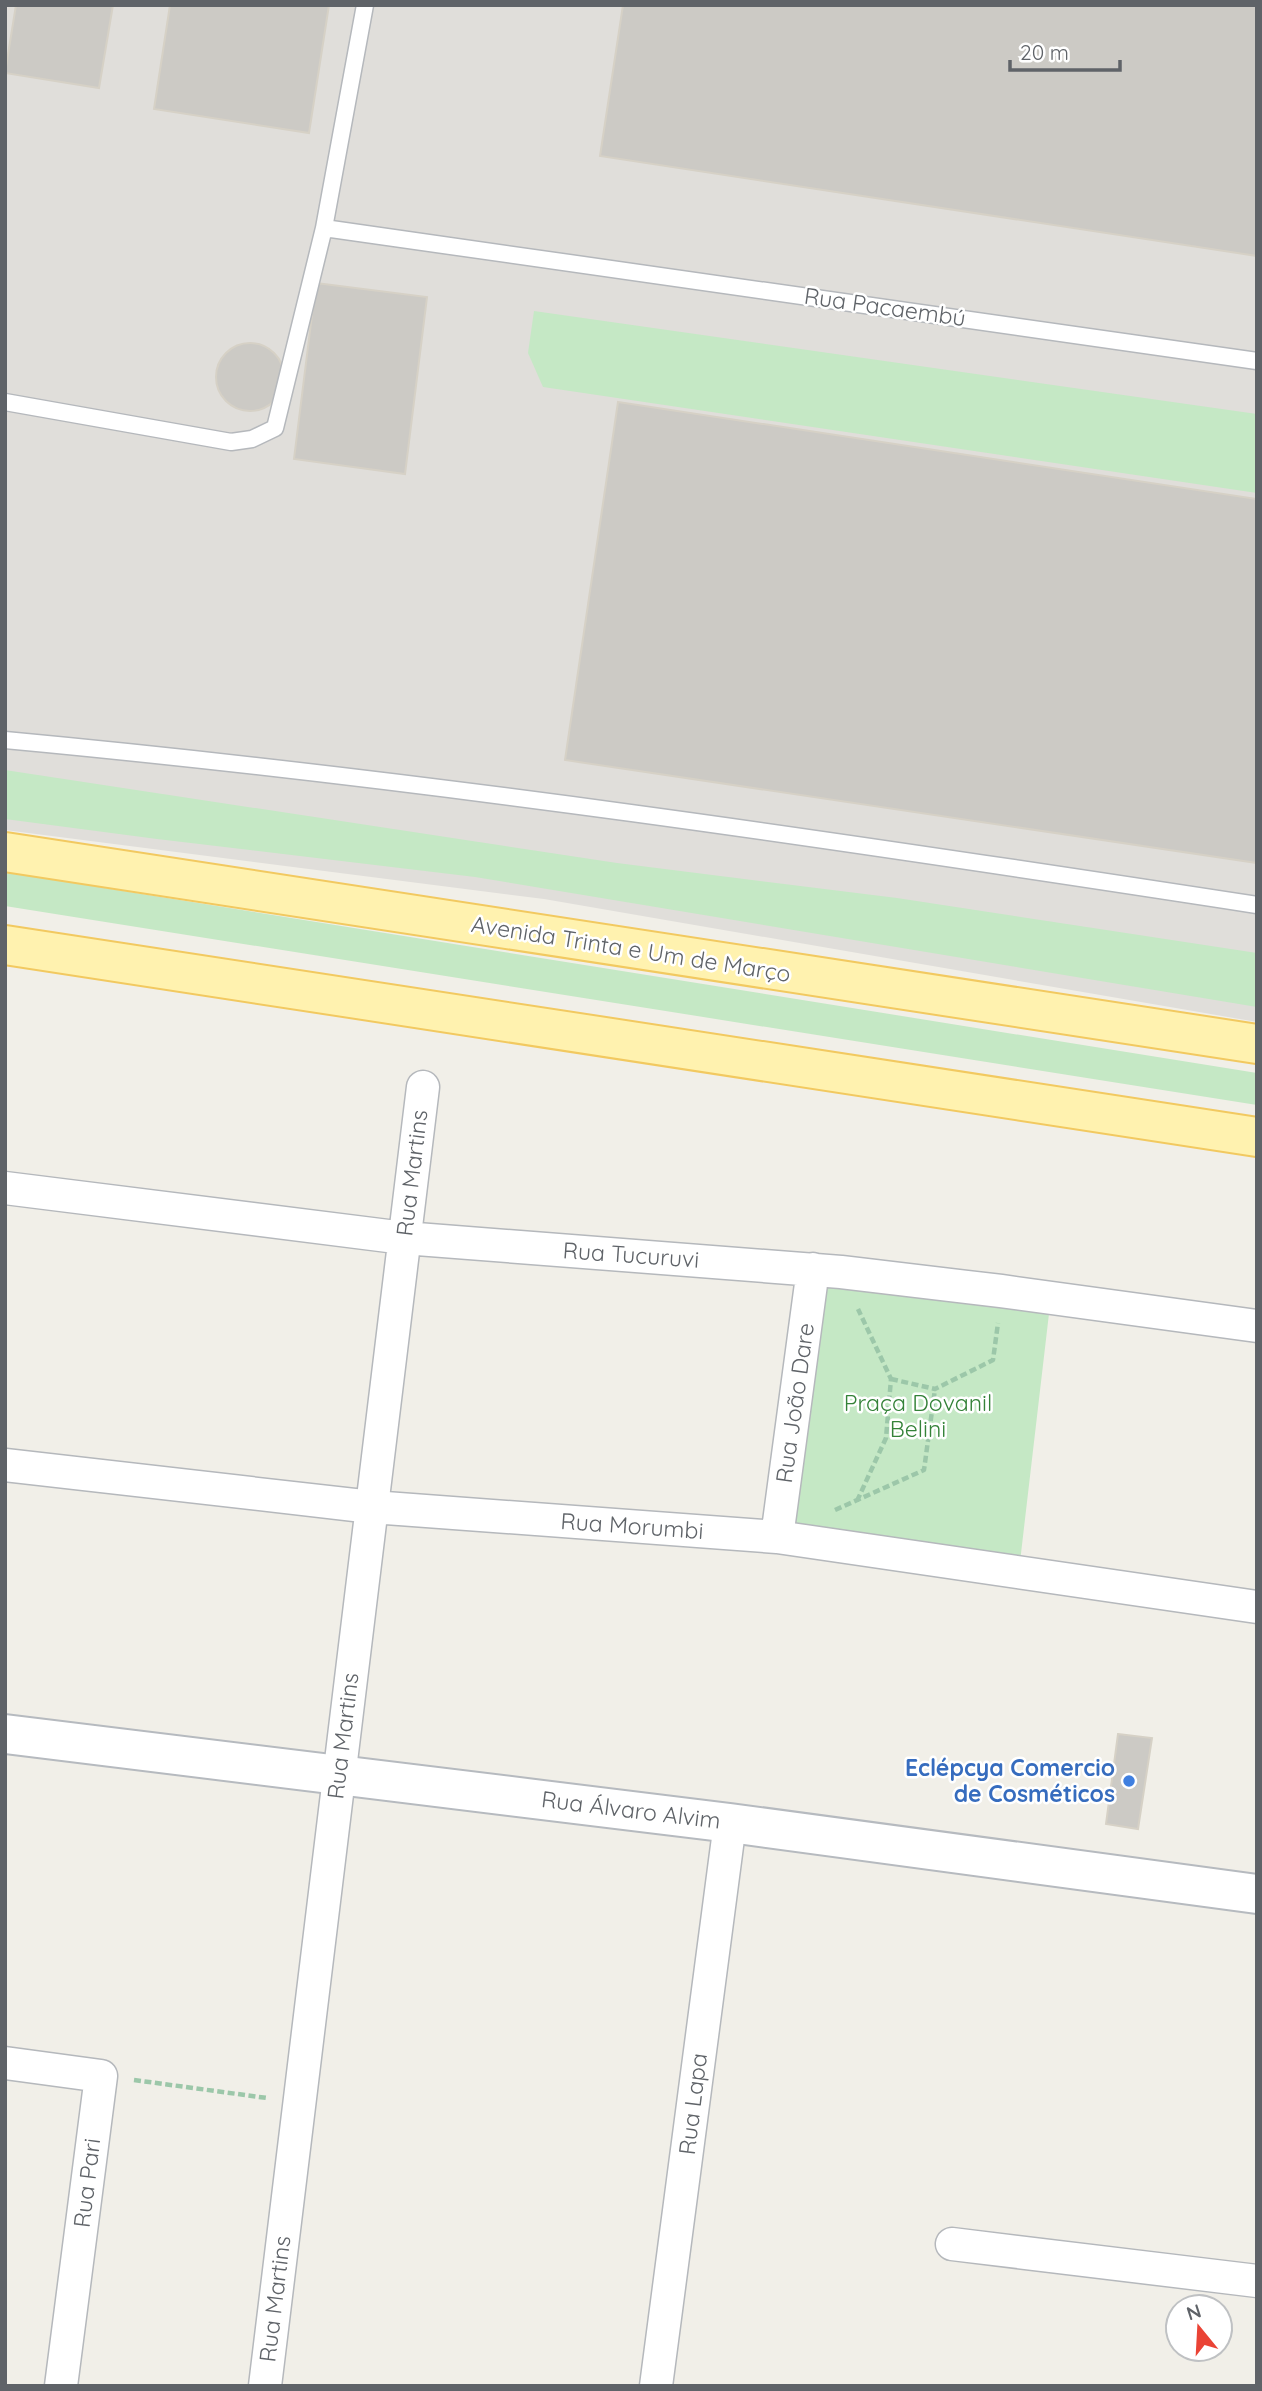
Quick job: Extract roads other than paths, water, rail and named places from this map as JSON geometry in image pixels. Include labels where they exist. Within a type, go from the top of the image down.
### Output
[{"type":"main road","name":"Avenida Trinta e Um de Março","points":[[5,852],[1257,1044]]},
{"type":"main road","points":[[5,946],[1257,1137]]},
{"type":"street","name":"Rua Martins","points":[[265,2386],[423,1087]]},
{"type":"street","name":"Rua Tucuruvi","points":[[5,1188],[404,1238],[827,1271],[1001,1291],[1257,1326]]},
{"type":"street","name":"Rua João Dare","points":[[777,1537],[827,1271]]},
{"type":"street","name":"Rua Morumbi","points":[[5,1465],[372,1507],[777,1537],[1257,1607]]},
{"type":"street","name":"Rua Álvaro Alvim","points":[[5,1734],[730,1822],[1257,1894]]},
{"type":"street","name":"Rua Lapa","points":[[656,2386],[730,1822]]},
{"type":"street","name":"Rua Pari","points":[[5,2063],[102,2076],[61,2386]]},
{"type":"street","points":[[952,2244],[1257,2281]]},
{"type":"lane","points":[[5,402],[231,442],[252,439],[275,428],[324,228],[365,5]]},
{"type":"lane","name":"Rua Pacaembú","points":[[324,228],[1257,361]]},
{"type":"lane","points":[[5,740],[446,788],[874,846],[1257,905]]},
{"type":"place","name":"Eclépcya Comercio de Cosméticos","points":[[1129,1781]]},
{"type":"park label","name":"Praça Dovanil Belini","points":[[918,1416]]}]
